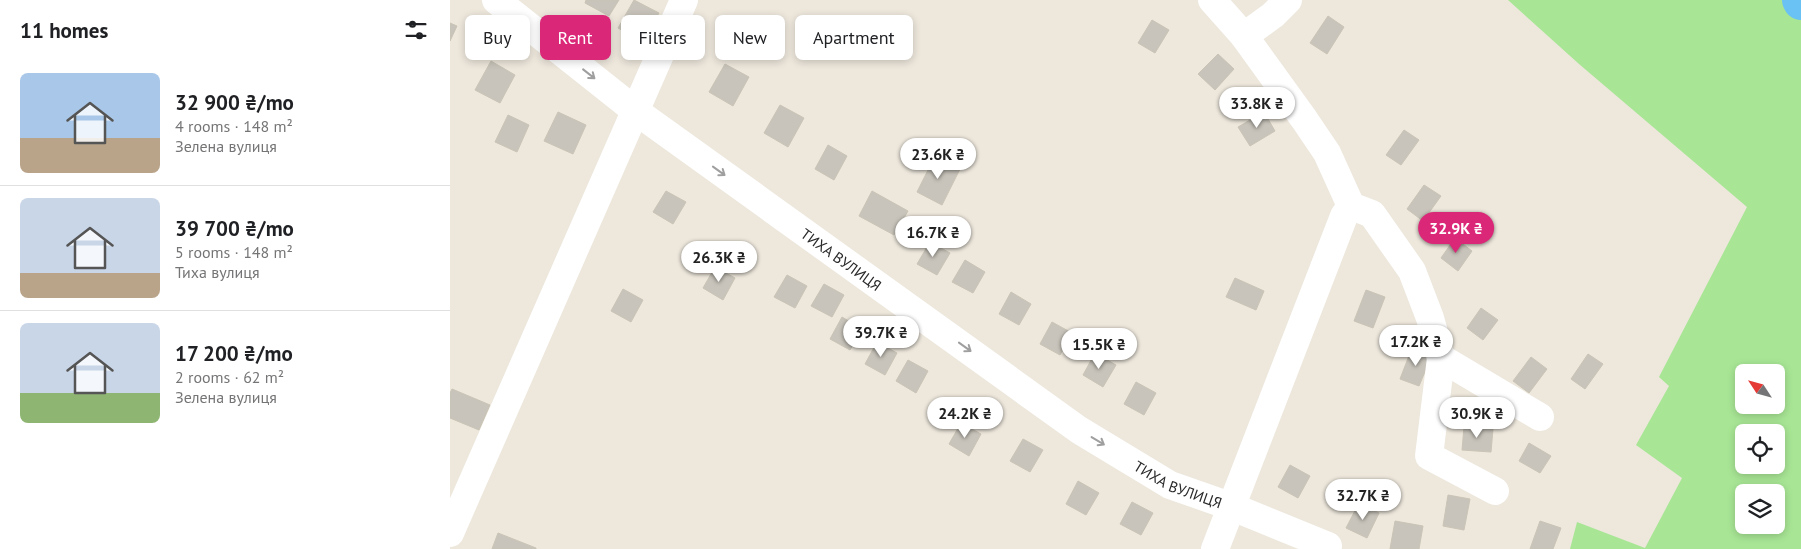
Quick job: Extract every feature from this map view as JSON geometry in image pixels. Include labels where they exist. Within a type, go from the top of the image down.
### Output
[{"type":"street","name":"ТИХА ВУЛИЦЯ","points":[[496,0],[637,112],[1079,430],[1170,485],[1230,506],[1328,546]]},
{"type":"street","points":[[450,533],[637,112],[684,0]]},
{"type":"street","points":[[1212,0],[1244,36],[1327,154],[1351,206],[1372,214],[1412,271],[1430,318],[1441,358],[1430,456],[1495,491]]},
{"type":"street","points":[[1244,36],[1273,15],[1288,0]]},
{"type":"street","points":[[1215,549],[1230,506],[1344,216],[1351,206]]},
{"type":"street","points":[[1441,358],[1540,417]]},
{"type":"green space","points":[[1508,0],[1801,0],[1801,549],[1570,549],[1577,522],[1645,548],[1682,478],[1636,445],[1669,386],[1659,377],[1747,207],[1579,64]]},
{"type":"building","points":[[586,0],[619,0],[610,15],[585,3]]},
{"type":"building","points":[[634,0],[659,13],[658,15],[625,15]]},
{"type":"building","points":[[1328,16],[1344,27],[1327,54],[1310,43]]},
{"type":"building","points":[[1152,20],[1169,30],[1155,53],[1138,43]]},
{"type":"building","points":[[450,23],[457,26],[450,41]]},
{"type":"building","points":[[1218,54],[1234,69],[1215,90],[1198,74]]},
{"type":"building","points":[[491,61],[515,75],[500,103],[475,90]]},
{"type":"building","points":[[725,64],[749,77],[733,106],[709,92]]},
{"type":"building","points":[[780,105],[804,118],[788,147],[764,133]]},
{"type":"building","points":[[558,112],[586,125],[573,154],[544,141]]},
{"type":"building","points":[[1264,112],[1275,131],[1250,146],[1238,127]]},
{"type":"building","points":[[508,115],[529,125],[517,152],[495,142]]},
{"type":"building","points":[[1404,130],[1419,140],[1401,165],[1386,155]]},
{"type":"building","points":[[828,145],[847,156],[834,180],[815,169]]},
{"type":"building","points":[[935,156],[960,169],[942,205],[917,192]]},
{"type":"building","points":[[1424,185],[1441,196],[1423,221],[1407,209]]},
{"type":"building","points":[[666,191],[686,202],[673,224],[653,212]]},
{"type":"building","points":[[872,191],[908,211],[894,235],[859,216]]},
{"type":"building","points":[[1455,238],[1472,251],[1458,271],[1441,258]]},
{"type":"building","points":[[930,242],[950,253],[937,275],[917,264]]},
{"type":"building","points":[[965,260],[985,272],[973,293],[952,282]]},
{"type":"building","points":[[715,267],[735,278],[723,300],[703,288]]},
{"type":"building","points":[[787,275],[807,286],[795,308],[774,297]]},
{"type":"building","points":[[1235,278],[1264,291],[1256,310],[1226,297]]},
{"type":"building","points":[[824,284],[844,295],[832,317],[811,306]]},
{"type":"building","points":[[623,289],[643,300],[631,322],[611,311]]},
{"type":"building","points":[[1366,290],[1385,297],[1373,328],[1354,321]]},
{"type":"building","points":[[1011,292],[1031,304],[1019,325],[999,314]]},
{"type":"building","points":[[1481,308],[1498,320],[1483,340],[1467,328]]},
{"type":"building","points":[[842,317],[862,329],[850,350],[830,339]]},
{"type":"building","points":[[1052,322],[1072,333],[1060,355],[1040,344]]},
{"type":"building","points":[[877,342],[897,353],[885,375],[865,364]]},
{"type":"building","points":[[1412,348],[1432,355],[1419,386],[1400,379]]},
{"type":"building","points":[[1095,353],[1116,365],[1103,387],[1083,375]]},
{"type":"building","points":[[1588,354],[1603,364],[1585,389],[1571,379]]},
{"type":"building","points":[[1531,357],[1547,369],[1529,393],[1513,381]]},
{"type":"building","points":[[908,360],[928,371],[916,393],[896,381]]},
{"type":"building","points":[[1136,382],[1156,393],[1144,415],[1124,404]]},
{"type":"building","points":[[452,389],[490,405],[479,430],[450,418],[450,393]]},
{"type":"building","points":[[961,423],[981,434],[969,456],[949,444]]},
{"type":"building","points":[[1464,427],[1493,429],[1491,452],[1462,450]]},
{"type":"building","points":[[1023,439],[1043,450],[1030,472],[1010,461]]},
{"type":"building","points":[[1529,443],[1551,456],[1540,473],[1519,461]]},
{"type":"building","points":[[1290,465],[1310,476],[1298,498],[1278,487]]},
{"type":"building","points":[[1078,481],[1099,493],[1086,515],[1066,504]]},
{"type":"building","points":[[1448,495],[1470,499],[1464,530],[1443,526]]},
{"type":"building","points":[[1132,502],[1153,513],[1141,535],[1120,524]]},
{"type":"building","points":[[1359,503],[1379,513],[1367,538],[1346,528]]},
{"type":"building","points":[[1395,521],[1423,526],[1419,549],[1390,549]]},
{"type":"building","points":[[1540,521],[1561,528],[1553,549],[1530,549]]},
{"type":"building","points":[[498,533],[536,548],[536,549],[492,549]]}]
